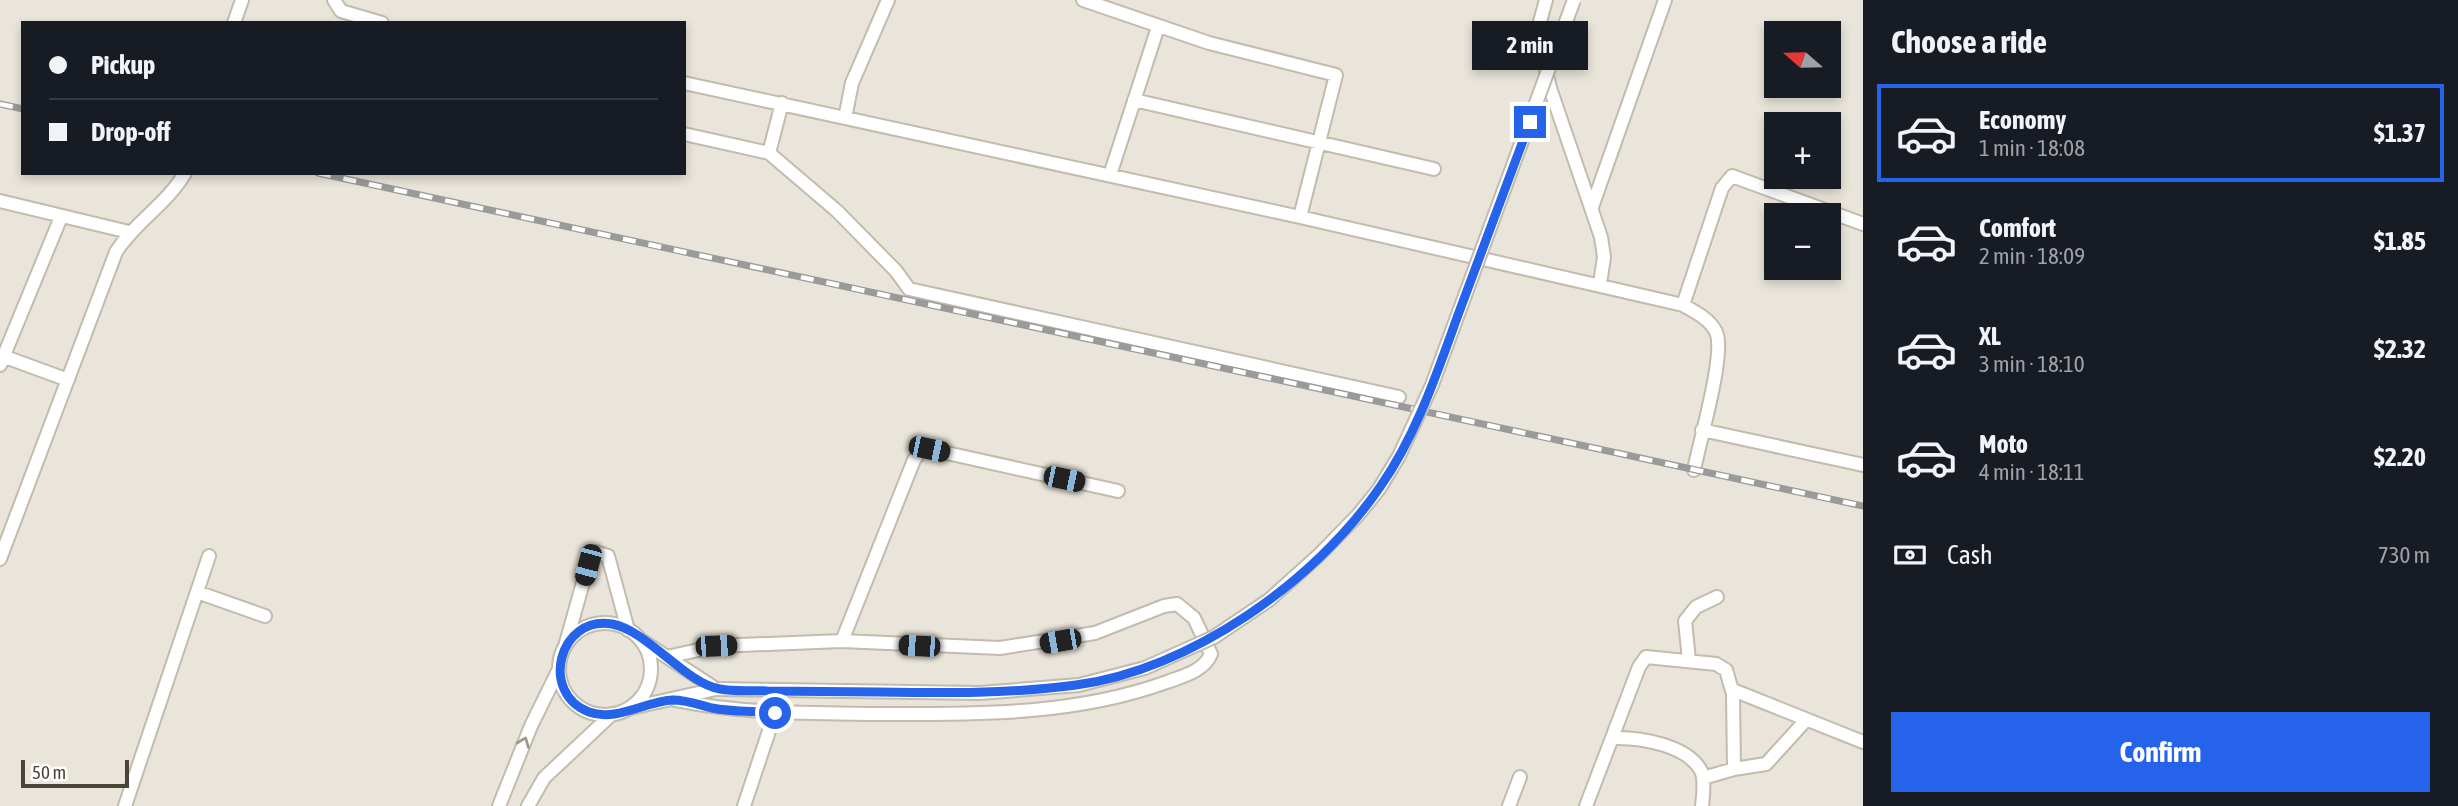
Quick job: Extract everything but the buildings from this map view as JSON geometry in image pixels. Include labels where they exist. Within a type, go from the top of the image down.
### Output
[{"type":"street","points":[[235,21],[242,0]]},
{"type":"street","points":[[334,0],[341,11],[375,21]]},
{"type":"street","points":[[845,118],[852,83],[888,0]]},
{"type":"street","points":[[1083,0],[1158,27],[1273,60],[1334,73],[1337,78],[1300,217]]},
{"type":"street","points":[[1546,0],[1539,25],[1539,41],[1550,88],[1592,207],[1603,249],[1600,284]]},
{"type":"street","points":[[528,806],[544,778],[611,715],[628,708],[676,700],[716,689],[980,694],[1079,685],[1145,668],[1214,637],[1269,600],[1358,515],[1379,489],[1399,456],[1432,385],[1574,0]]},
{"type":"street","points":[[1592,207],[1665,0]]},
{"type":"street","points":[[1110,175],[1158,27]]},
{"type":"street","points":[[686,83],[1300,217],[1683,305],[1707,320],[1719,340],[1717,362],[1694,470]]},
{"type":"street","points":[[1135,100],[1434,169]]},
{"type":"street","points":[[769,153],[782,103]]},
{"type":"street","points":[[686,134],[769,153],[837,211],[896,271],[909,289],[1399,397]]},
{"type":"street","points":[[0,559],[109,268],[129,232],[173,191],[184,175]]},
{"type":"street","points":[[1683,305],[1722,188],[1732,176],[1863,223]]},
{"type":"street","points":[[0,201],[129,232]]},
{"type":"street","points":[[61,217],[1,359],[68,380]]},
{"type":"street","points":[[1702,430],[1863,465]]},
{"type":"street","points":[[842,641],[914,460],[920,452],[929,449],[1118,491]]},
{"type":"street","points":[[499,806],[540,704],[559,669],[588,565],[595,552],[608,556],[633,634],[648,656],[650,676],[643,694],[628,708]]},
{"type":"street","points":[[125,806],[209,556]]},
{"type":"street","points":[[197,592],[265,616]]},
{"type":"street","points":[[1689,660],[1685,621],[1696,607],[1717,597]]},
{"type":"street","points":[[667,657],[716,646],[842,641],[1000,648],[1095,634],[1164,606],[1177,604],[1194,618],[1211,654],[1195,671],[1133,694],[1050,711],[775,713],[716,709],[676,700]]},
{"type":"street","points":[[565,647],[582,630],[597,624],[613,625],[633,634],[716,689]]},
{"type":"street","points":[[1586,806],[1643,659],[1657,656],[1722,666],[1730,676],[1733,690],[1734,769]]},
{"type":"street","points":[[559,669],[562,686],[571,701],[593,714],[611,715]]},
{"type":"street","points":[[1733,690],[1863,742]]},
{"type":"street","points":[[744,806],[775,713]]},
{"type":"street","points":[[1703,778],[1734,769],[1760,766],[1771,761],[1806,720]]},
{"type":"street","points":[[1612,738],[1637,739],[1685,754],[1698,766],[1703,778],[1702,806]]},
{"type":"street","points":[[1509,806],[1520,777]]},
{"type":"shaded area","points":[[0,0],[1863,0],[1863,806],[0,806]]},
{"type":"railway","points":[[0,104],[21,109]]},
{"type":"railway","points":[[327,175],[1863,506]]},
{"type":"route","points":[[775,713],[716,709],[676,700],[628,708],[611,715],[593,714],[571,701],[566,694],[560,677],[560,661],[565,647],[576,634],[589,626],[605,624],[628,630],[716,689],[980,694],[1079,685],[1145,668],[1214,637],[1269,600],[1319,555],[1379,489],[1399,456],[1432,385],[1530,122]]}]
